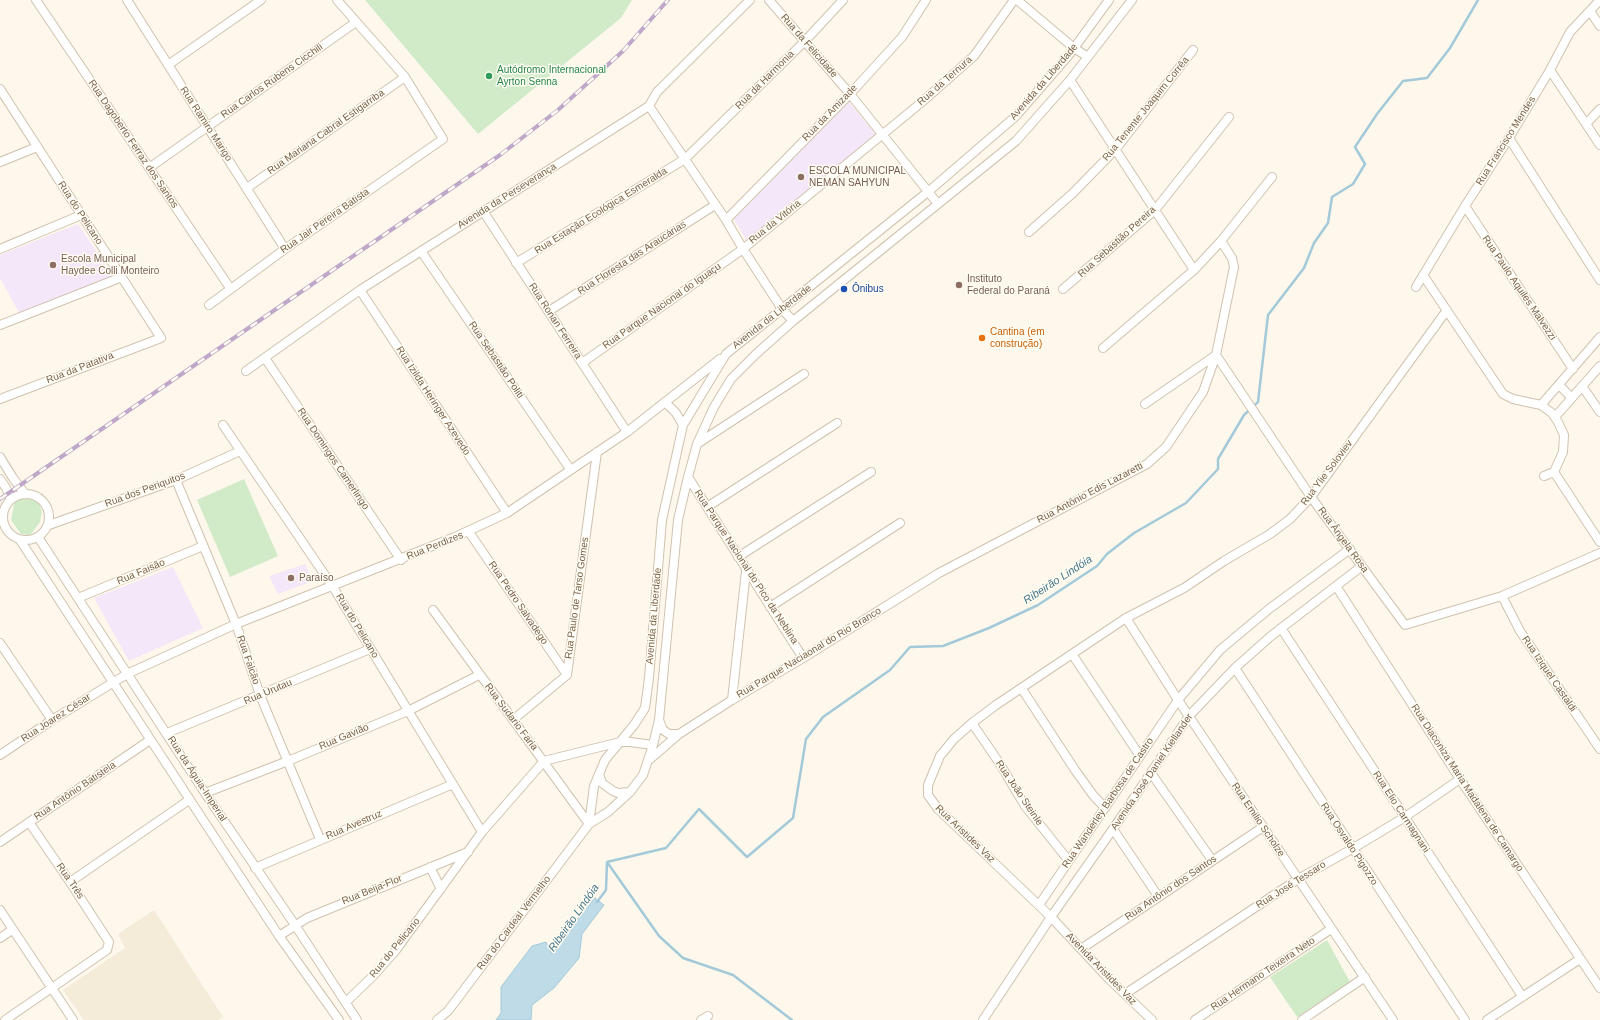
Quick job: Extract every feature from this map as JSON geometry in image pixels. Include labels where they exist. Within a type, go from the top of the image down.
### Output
[{"type":"street","name":"Rua Dagoberto Ferraz dos Santos","points":[[36,0],[230,288]]},
{"type":"street","points":[[168,65],[261,0]]},
{"type":"street","points":[[337,0],[405,77]]},
{"type":"street","name":"Avenida da Perseverança","points":[[246,372],[360,290],[649,106],[657,92],[750,0]]},
{"type":"street","name":"Rua da Felicidade","points":[[769,0],[850,94],[938,204]]},
{"type":"street","name":"Rua da Harmonia","points":[[685,159],[805,41],[843,0]]},
{"type":"street","name":"Rua da Amizade","points":[[726,220],[850,94],[902,37],[926,0]]},
{"type":"street","name":"Rua da Ternura","points":[[882,135],[974,56],[1014,0]]},
{"type":"street","points":[[1017,0],[1074,48],[1088,57]]},
{"type":"street","name":"Avenida da Liberdade","points":[[589,824],[594,786],[605,760],[634,725],[645,708],[649,678],[662,520],[683,425],[726,354],[929,191],[1016,116],[1074,48],[1109,0]]},
{"type":"street","name":"Avenida da Liberdade","points":[[653,746],[659,720],[678,520],[697,444],[714,407],[731,379],[793,321],[1016,141],[1070,80],[1132,0]]},
{"type":"street","name":"Rua Francisco Mendes","points":[[1416,287],[1465,206],[1509,138],[1550,70],[1570,32],[1600,0]]},
{"type":"street","name":"Rua Ramiro Marigo","points":[[129,1],[207,127],[285,248]]},
{"type":"street","points":[[1590,11],[1600,26]]},
{"type":"street","name":"Rua Carlos Rubens Cicchili","points":[[149,168],[356,22]]},
{"type":"street","name":"Rua Tenente Joaquim Corrêa","points":[[1028,232],[1073,193],[1115,150],[1193,50]]},
{"type":"street","points":[[1550,70],[1600,145]]},
{"type":"street","name":"Rua Jair Pereira Batista","points":[[209,305],[285,248],[443,139],[405,77]]},
{"type":"street","name":"Rua Mariana Cabral Estigarriba","points":[[247,188],[405,77]]},
{"type":"street","points":[[1070,80],[1194,270]]},
{"type":"street","name":"Rua do Pelicano","points":[[0,89],[161,338]]},
{"type":"street","name":"Rua da Vitória","points":[[649,106],[726,220],[782,309],[793,321]]},
{"type":"street","points":[[1586,124],[1600,109]]},
{"type":"street","name":"Rua Sebastião Pereira","points":[[1063,289],[1155,210],[1229,117]]},
{"type":"street","name":"Rua da Vitória","points":[[743,249],[882,135]]},
{"type":"street","points":[[1509,138],[1600,280]]},
{"type":"street","points":[[0,162],[37,147]]},
{"type":"street","name":"Rua Estação Ecológica Esmeralda","points":[[516,262],[685,159]]},
{"type":"street","points":[[1103,348],[1194,270],[1221,241],[1272,177]]},
{"type":"street","name":"Rua Floresta das Araucárias","points":[[548,311],[715,205]]},
{"type":"street","name":"Rua Paulo Aquiles Malvezzi","points":[[1465,206],[1573,369]]},
{"type":"street","name":"Rua Ronan Ferreira","points":[[483,211],[627,432]]},
{"type":"street","points":[[0,249],[82,215]]},
{"type":"street","name":"Rua Antônio Edis Lazaretti","points":[[939,573],[1147,464],[1166,447],[1203,392],[1216,356],[1234,267],[1232,258],[1221,241]]},
{"type":"street","name":"Rua Parque Nacional do Iguaçu","points":[[582,362],[743,249]]},
{"type":"street","name":"Rua Sebastião Politi","points":[[421,251],[570,469]]},
{"type":"street","points":[[1423,275],[1503,394],[1513,399],[1541,405],[1555,417],[1563,432],[1563,452],[1554,472],[1544,476]]},
{"type":"street","points":[[0,325],[122,277]]},
{"type":"street","name":"Rua Izilda Heringer Azevedo","points":[[360,290],[507,513]]},
{"type":"street","name":"Rua Ylie Soloviev","points":[[1072,654],[1126,618],[1184,588],[1224,561],[1270,534],[1290,519],[1311,497],[1447,310]]},
{"type":"street","points":[[1541,405],[1600,337]]},
{"type":"street","name":"Rua da Patativa","points":[[0,399],[161,338]]},
{"type":"street","name":"Rua Perdizes","points":[[113,682],[127,674],[236,624],[401,560],[469,532],[507,513],[570,469],[627,432],[726,354]]},
{"type":"street","points":[[1144,404],[1216,356]]},
{"type":"street","name":"Rua Ângela Rosa","points":[[1216,356],[1311,497],[1405,625],[1502,596]]},
{"type":"street","name":"Rua Domingos Camerlingo","points":[[265,358],[401,560]]},
{"type":"street","points":[[1555,417],[1600,366]]},
{"type":"street","points":[[697,444],[804,374]]},
{"type":"street","points":[[1559,385],[1572,398]]},
{"type":"street","points":[[1582,386],[1600,412]]},
{"type":"street","points":[[665,402],[676,413],[683,425]]},
{"type":"street","points":[[707,507],[837,423]]},
{"type":"street","name":"Rua do Pelicano","points":[[223,425],[333,587],[482,832]]},
{"type":"street","name":"Rua dos Periquitos","points":[[49,525],[176,480],[240,451]]},
{"type":"street","name":"Rua Paulo de Tarso Gomes","points":[[567,675],[597,452]]},
{"type":"street","points":[[0,457],[25,494]]},
{"type":"street","points":[[738,557],[871,472]]},
{"type":"street","points":[[1554,472],[1600,542]]},
{"type":"street","name":"Rua Parque Nacional do Pico da Neblina","points":[[688,477],[746,571],[803,658]]},
{"type":"street","points":[[0,479],[11,499]]},
{"type":"street","name":"Rua Falcão","points":[[176,480],[236,624],[260,695],[320,839]]},
{"type":"street","points":[[25,494],[33,494],[40,498],[49,510],[49,525],[46,531],[31,540],[20,540],[8,532],[2,523],[3,513],[11,499],[25,494]]},
{"type":"street","points":[[770,607],[900,523]]},
{"type":"street","name":"Rua Pedro Salvadego","points":[[469,532],[567,675]]},
{"type":"street","name":"Rua da Águia-Imperial","points":[[38,537],[205,793],[295,925],[357,1020]]},
{"type":"street","name":"Rua da Águia-Imperial","points":[[20,540],[279,936],[339,1020]]},
{"type":"street","name":"Rua Faisão","points":[[78,598],[203,546]]},
{"type":"street","name":"Avenida José Daniel Kiellander","points":[[1178,700],[1220,650],[1269,609],[1350,549]]},
{"type":"street","points":[[1502,596],[1600,553]]},
{"type":"street","name":"Avenida José Daniel Kiellander","points":[[983,1020],[1051,917],[1113,829],[1189,716],[1235,668],[1281,628],[1362,566]]},
{"type":"street","points":[[732,700],[746,571]]},
{"type":"street","name":"Rua Parque Naciaonal do Rio Branco","points":[[649,760],[680,734],[732,700],[803,658],[939,573]]},
{"type":"street","name":"Rua Diaconiza Maria Madalena de Camargo","points":[[1336,586],[1460,779],[1600,988]]},
{"type":"street","name":"Rua Iziquel Castaldi","points":[[1502,596],[1520,631],[1600,749]]},
{"type":"street","name":"Rua Sudario Faria","points":[[433,610],[479,675],[514,719],[589,824]]},
{"type":"street","name":"Rua Emilio Scholze","points":[[1126,618],[1178,700],[1393,1020]]},
{"type":"street","name":"Rua Elio Carmagnani","points":[[1281,628],[1522,996]]},
{"type":"street","points":[[0,643],[52,720]]},
{"type":"street","name":"Rua Urutau","points":[[166,733],[370,649]]},
{"type":"street","points":[[1072,654],[1140,756]]},
{"type":"street","name":"Rua Aristides Vaz","points":[[1051,917],[938,809],[928,796],[928,785],[940,756],[954,739],[996,705],[1022,689],[1072,654]]},
{"type":"street","name":"Rua Osvaldo Pigozzo","points":[[1235,668],[1352,850],[1465,1020]]},
{"type":"street","name":"Rua Gavião","points":[[205,793],[288,761],[408,711],[479,675]]},
{"type":"street","points":[[514,719],[567,675]]},
{"type":"street","name":"Rua Joarez César","points":[[0,755],[113,682]]},
{"type":"street","points":[[1022,689],[1075,770],[1105,808]]},
{"type":"street","name":"Rua Wanderley Barbosa de Castro","points":[[1039,905],[1178,700]]},
{"type":"street","points":[[659,720],[663,730],[669,734],[680,734]]},
{"type":"street","name":"Rua João Steinle","points":[[972,723],[1025,806],[1069,862]]},
{"type":"street","name":"Rua Parque Naciaonal do Rio Branco","points":[[653,746],[680,734]]},
{"type":"street","name":"Rua Antônio Batistela","points":[[0,842],[150,740]]},
{"type":"street","points":[[544,761],[620,742],[630,742],[653,746],[643,775],[630,792],[608,812],[589,824]]},
{"type":"street","name":"Rua do Pelicano","points":[[346,1002],[373,976],[396,950],[482,832],[544,761]]},
{"type":"street","points":[[1151,772],[1212,860]]},
{"type":"street","points":[[599,774],[602,783],[613,791],[618,793],[630,792]]},
{"type":"street","name":"Rua José Tessaro","points":[[1125,994],[1298,879],[1352,850],[1460,779]]},
{"type":"street","name":"Rua Avestruz","points":[[255,868],[320,839],[453,784]]},
{"type":"street","points":[[70,882],[189,800]]},
{"type":"street","name":"Rua Três","points":[[29,822],[109,942],[107,950],[52,988]]},
{"type":"street","name":"Rua do Cardeal Vermelho","points":[[437,1020],[448,1011],[589,824]]},
{"type":"street","name":"Rua Antônio dos Santos","points":[[1081,949],[1263,827]]},
{"type":"street","points":[[1113,829],[1158,896]]},
{"type":"street","name":"Rua Beija-Flor","points":[[279,936],[307,918],[335,905],[469,851]]},
{"type":"street","points":[[430,867],[441,889]]},
{"type":"street","points":[[0,910],[73,1020]]},
{"type":"street","name":"Avenida Aristides Vaz","points":[[1051,917],[1152,1020]]},
{"type":"street","name":"Rua Hermano Teixeira Neto","points":[[1195,1020],[1331,928]]},
{"type":"street","points":[[0,938],[12,930]]},
{"type":"street","points":[[1487,1020],[1580,959]]},
{"type":"street","points":[[1302,1020],[1365,977]]},
{"type":"street","points":[[5,1020],[52,988]]},
{"type":"street","points":[[1312,1013],[1317,1020]]},
{"type":"shaded area","name":"ESCOLA MUNICIPAL NEMAN SAHYUN","points":[[849,102],[877,136],[747,242],[734,219]]},
{"type":"shaded area","name":"Escola Municipal Haydee Colli Monteiro","points":[[78,224],[113,276],[20,314],[0,278],[0,255]]},
{"type":"shaded area","name":"Paraíso","points":[[305,564],[313,581],[278,594],[269,576]]},
{"type":"shaded area","points":[[173,567],[203,628],[129,661],[94,598]]},
{"type":"shaded area","points":[[154,910],[223,1017],[218,1020],[84,1020],[63,990],[125,948],[118,934]]},
{"type":"green space","name":"Autódromo Internacional Ayrton Senna","points":[[365,0],[632,0],[621,18],[478,134]]},
{"type":"green space","points":[[244,479],[278,556],[230,577],[197,500]]},
{"type":"green space","points":[[32,497],[39,503],[42,512],[40,522],[29,535],[21,534],[11,520],[14,505],[16,499]]},
{"type":"green space","points":[[1327,940],[1350,982],[1297,1017],[1270,977]]},
{"type":"water","points":[[595,898],[604,905],[582,934],[579,958],[554,988],[532,1005],[531,1020],[496,1020],[501,1013],[501,987],[532,946],[546,942],[552,954],[570,928]]},
{"type":"waterway","name":"Ribeirão Lindóia","points":[[597,902],[606,890],[607,862],[666,848],[699,809],[747,857],[793,818],[806,739],[823,717],[890,670],[910,647],[943,646],[989,628],[1038,605],[1097,566],[1107,554],[1134,533],[1186,503],[1218,469],[1218,459],[1244,415],[1258,402],[1268,315],[1304,268],[1314,243],[1328,223],[1332,197],[1353,184],[1365,164],[1355,147],[1377,114],[1403,81],[1427,78],[1450,48],[1478,0]]},
{"type":"waterway","points":[[607,862],[659,936],[683,958],[733,975],[792,1020]]},
{"type":"railway","points":[[0,499],[500,155],[558,110],[623,51],[668,0]]},
{"type":"place","name":"Autódromo Internacional Ayrton Senna","points":[[489,76]]},
{"type":"place","name":"ESCOLA MUNICIPAL NEMAN SAHYUN","points":[[801,177]]},
{"type":"place","name":"Escola Municipal Haydee Colli Monteiro","points":[[53,265]]},
{"type":"place","name":"Instituto Federal do Paraná","points":[[959,285]]},
{"type":"place","name":"Ônibus","points":[[844,289]]},
{"type":"place","name":"Cantina (em construção)","points":[[982,338]]},
{"type":"place","name":"Paraíso","points":[[291,578]]}]
